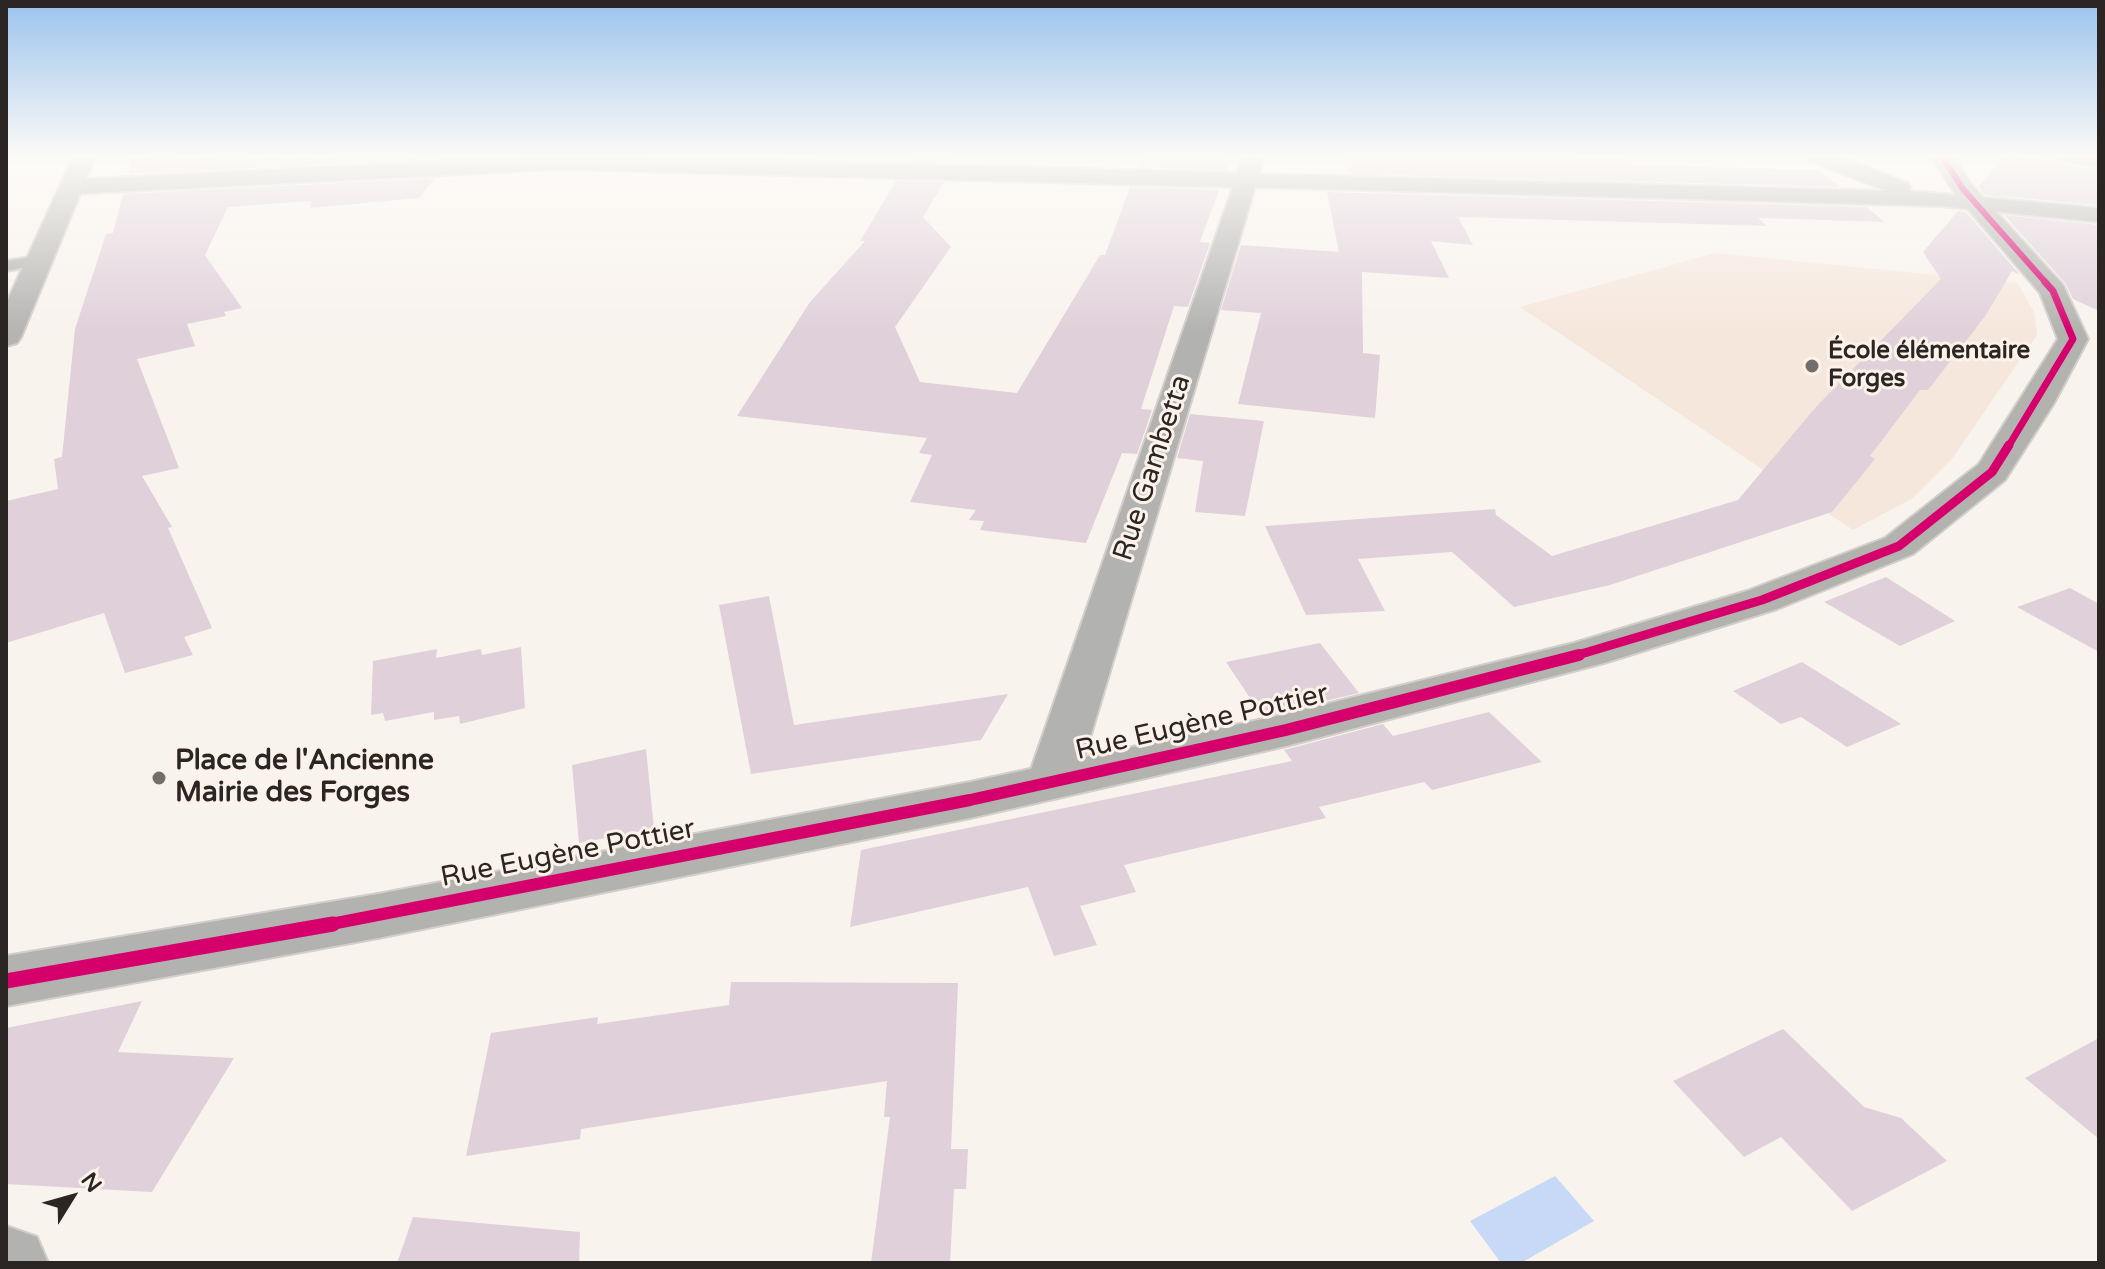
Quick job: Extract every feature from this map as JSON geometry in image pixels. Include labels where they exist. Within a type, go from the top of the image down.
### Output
[{"type":"main road","points":[[6,337],[59,214]]},
{"type":"street","name":"Rue Gambetta","points":[[1052,781],[1235,214]]},
{"type":"street","name":"Rue Eugène Pottier","points":[[6,981],[378,916],[1052,781],[1286,730],[1588,653],[1762,600],[1899,546],[1992,472],[2037,403],[2073,339],[2053,291],[1986,214]]},
{"type":"lane","points":[[6,266],[38,261]]},
{"type":"shaded area","name":"École élémentaire Forges","points":[[1715,253],[2018,283],[2034,312],[2037,335],[1952,459],[1913,498],[1853,530],[1520,307]]},
{"type":"water","points":[[1555,1176],[1594,1221],[1521,1263],[1501,1263],[1470,1221]]},
{"type":"building","points":[[118,214],[225,214],[205,255],[242,308],[224,312],[226,316],[187,324],[195,346],[137,359],[179,468],[142,476],[172,527],[168,528],[212,628],[184,637],[193,655],[125,673],[104,613],[6,643],[6,501],[58,489],[54,459],[62,457],[75,329],[106,234],[113,233]]},
{"type":"building","points":[[876,214],[925,214],[923,217],[951,247],[895,327],[920,382],[1017,393],[1100,255],[1105,255],[1120,214],[1210,214],[1200,242],[1210,243],[1188,307],[1174,306],[1141,409],[1152,410],[1137,454],[1122,453],[1086,543],[980,530],[984,521],[969,520],[976,510],[910,502],[932,455],[919,453],[927,438],[737,416],[810,302],[865,241],[860,241]]},
{"type":"building","points":[[1331,214],[1875,214],[1885,222],[1758,218],[1767,226],[1458,217],[1473,245],[1431,241],[1449,278],[1362,272],[1363,353],[1380,355],[1375,418],[1238,404],[1261,313],[1221,310],[1241,245],[1339,252]]},
{"type":"building","points":[[1955,214],[1968,214],[2020,275],[2012,271],[1986,315],[1928,390],[1920,390],[1870,456],[1875,459],[1832,512],[1610,585],[1514,607],[1452,552],[1358,559],[1385,611],[1306,615],[1265,526],[1495,509],[1496,515],[1552,556],[1738,500],[1815,408],[1941,279],[1923,252]]},
{"type":"building","points":[[2004,215],[2099,225],[2099,311],[2073,299],[2065,283]]},
{"type":"building","points":[[1190,414],[1264,421],[1245,516],[1195,512],[1203,461],[1177,458]]},
{"type":"building","points":[[1886,577],[1955,621],[1900,646],[1824,602]]},
{"type":"building","points":[[2070,588],[2099,604],[2099,652],[2017,607]]},
{"type":"building","points":[[769,596],[794,725],[1008,694],[981,740],[751,774],[719,605]]},
{"type":"building","points":[[1320,643],[1359,693],[1262,716],[1226,662]]},
{"type":"building","points":[[521,647],[525,708],[460,724],[459,716],[434,720],[434,712],[385,721],[383,713],[371,715],[373,661],[437,649],[436,658],[481,649],[482,655]]},
{"type":"building","points":[[1802,662],[1901,724],[1847,747],[1801,717],[1781,724],[1733,691]]},
{"type":"building","points":[[1489,712],[1542,762],[1432,790],[1424,782],[1319,807],[1326,818],[1124,865],[1136,892],[1080,906],[1097,945],[1054,956],[1028,887],[850,927],[861,850],[1292,761],[1284,750],[1383,724],[1393,736]]},
{"type":"building","points":[[646,749],[654,829],[579,843],[572,765]]},
{"type":"building","points":[[731,982],[958,983],[951,1149],[968,1149],[966,1189],[954,1189],[950,1263],[871,1263],[890,1117],[884,1117],[887,1081],[581,1129],[580,1139],[466,1156],[491,1033],[598,1017],[597,1024],[729,1005]]},
{"type":"building","points":[[142,1001],[118,1052],[234,1058],[152,1192],[6,1184],[6,1028]]},
{"type":"building","points":[[1783,1029],[1864,1107],[1901,1118],[1947,1161],[1852,1211],[1781,1137],[1744,1157],[1673,1081]]},
{"type":"building","points":[[2099,1038],[2099,1139],[2025,1078]]},
{"type":"building","points":[[413,1217],[580,1232],[579,1263],[397,1263]]},
{"type":"cycle path","points":[[6,981],[378,916],[970,800],[1286,730],[1588,653],[1762,600],[1899,546],[1992,472],[2037,403],[2073,339],[2053,291],[1985,214]]},
{"type":"place","name":"École élémentaire Forges","points":[[1812,366]]},
{"type":"place","name":"Place de l'Ancienne Mairie des Forges","points":[[159,778]]}]
